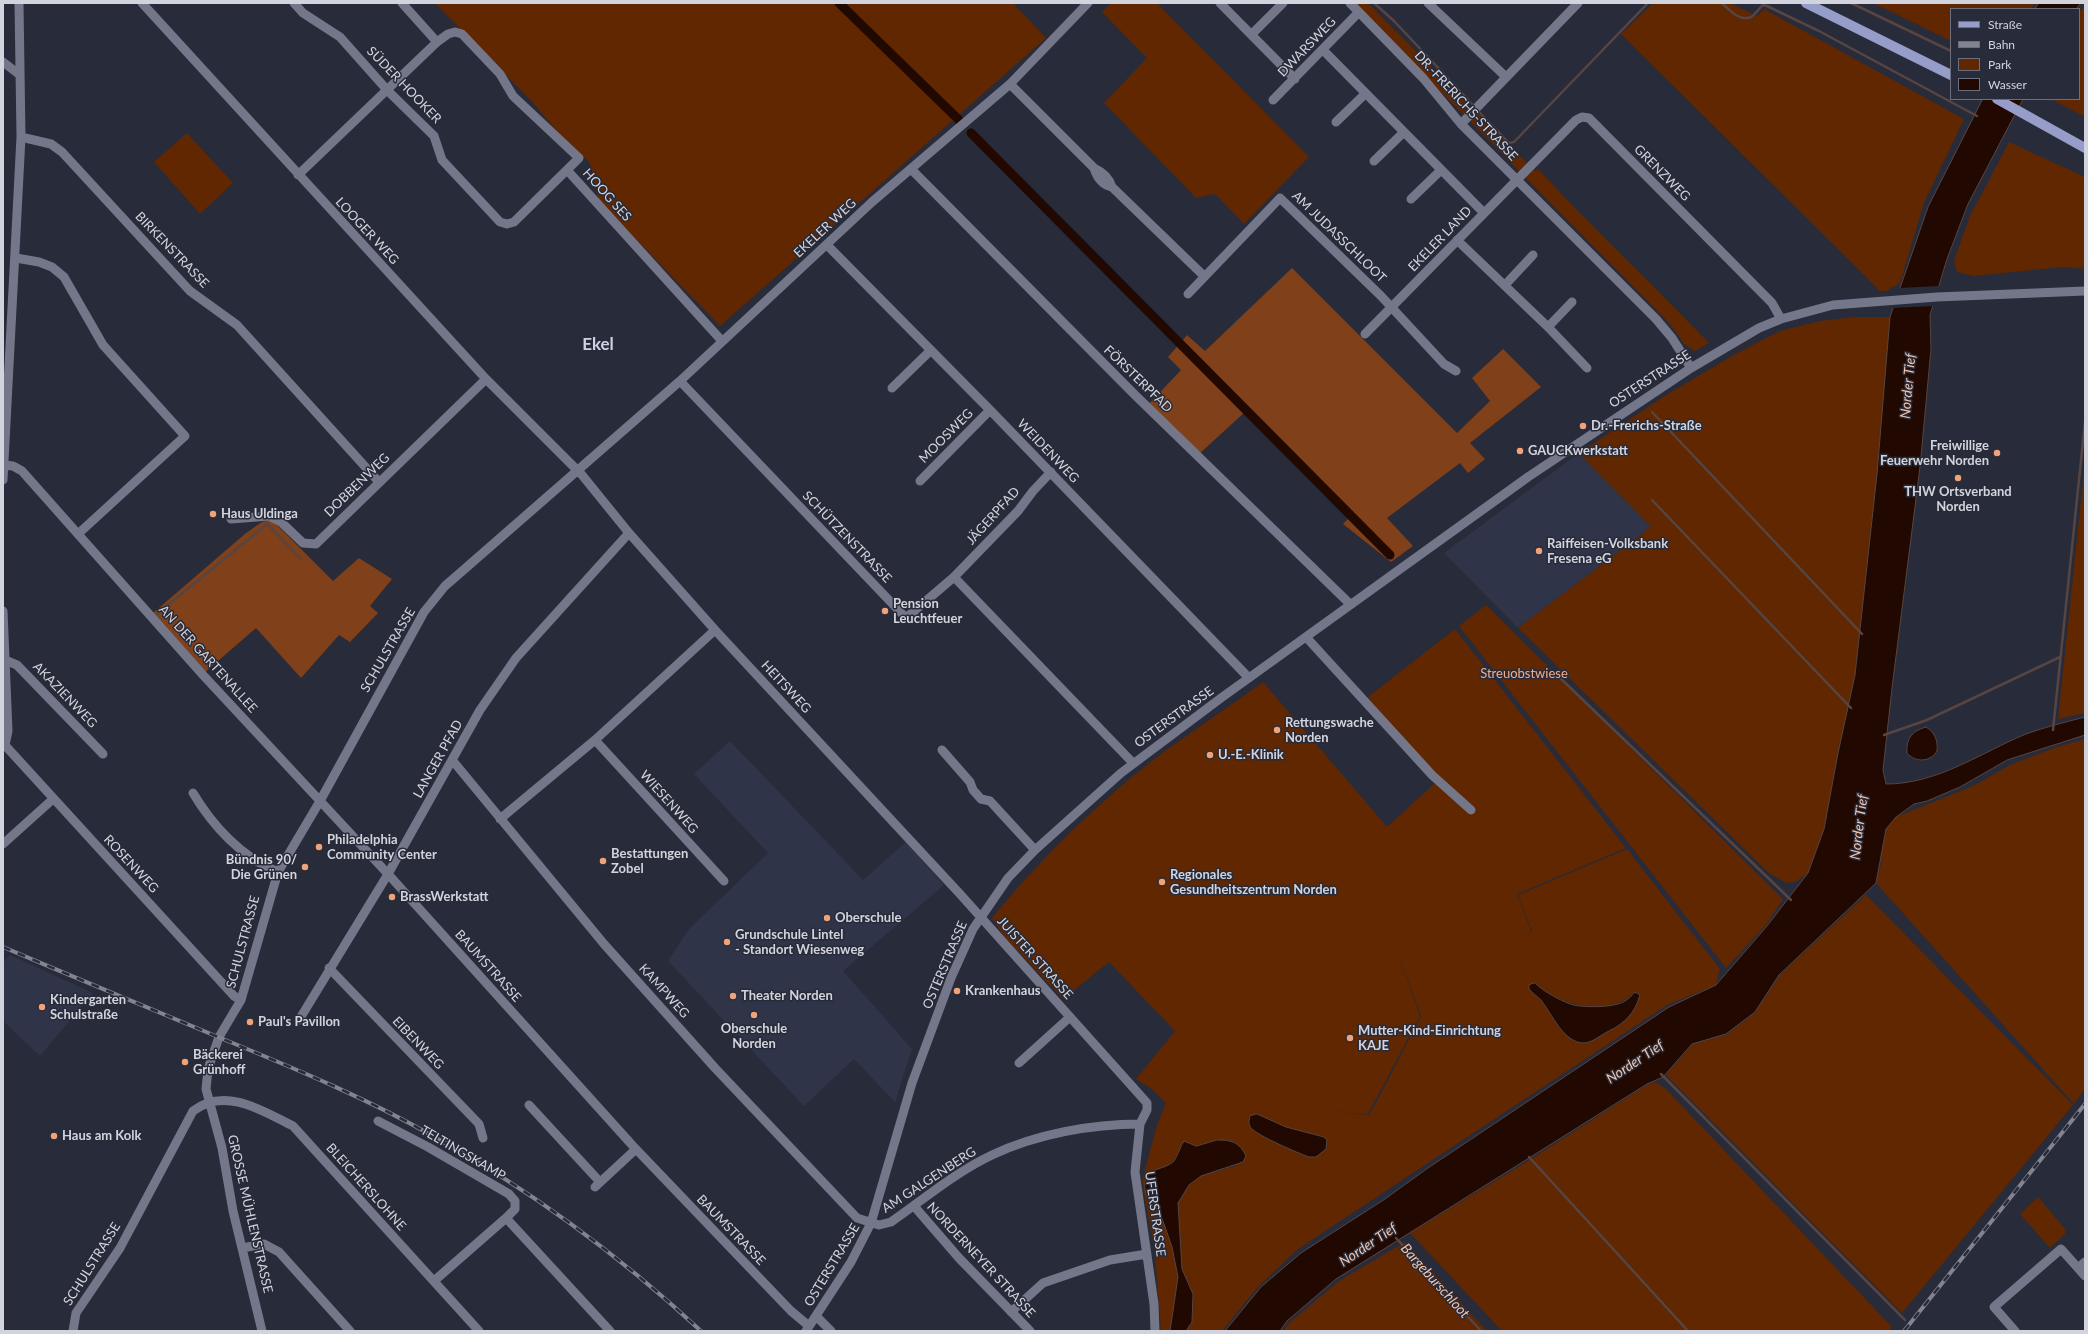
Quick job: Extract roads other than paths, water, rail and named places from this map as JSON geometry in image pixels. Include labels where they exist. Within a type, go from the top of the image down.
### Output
[{"type":"main road","points":[[1806,3],[1950,75]]},
{"type":"main road","points":[[1999,100],[2085,148]]},
{"type":"street","points":[[3,480],[16,258],[21,137],[19,3]]},
{"type":"street","name":"LOOGER WEG","points":[[142,3],[486,379],[578,471]]},
{"type":"street","name":"SÜDER HOOKER","points":[[294,3],[303,13],[340,37],[388,91],[434,136],[442,160],[500,222],[507,224],[514,222],[567,170]]},
{"type":"street","points":[[298,175],[388,91],[437,42],[402,3]]},
{"type":"street","name":"EKELER WEG","points":[[578,471],[680,381],[911,169],[1010,84],[1088,3]]},
{"type":"street","points":[[1220,3],[1295,79]]},
{"type":"street","points":[[1252,34],[1283,3]]},
{"type":"street","name":"DR.-FRERICHS-STRASSE","points":[[1350,3],[1418,73],[1462,124],[1656,319],[1672,338],[1691,368]]},
{"type":"street","points":[[1428,3],[1506,77]]},
{"type":"street","points":[[1462,124],[1578,3]]},
{"type":"street","name":"DWARSWEG","points":[[1273,100],[1359,12]]},
{"type":"street","name":"HOOG SES","points":[[437,42],[448,34],[455,32],[462,34],[500,74],[513,96],[579,158],[567,170],[722,341]]},
{"type":"street","points":[[1323,50],[1484,213]]},
{"type":"street","points":[[3,62],[20,75]]},
{"type":"street","points":[[1010,84],[1094,168],[1101,171],[1110,181],[1112,187],[1204,276]]},
{"type":"street","points":[[1336,122],[1365,94]]},
{"type":"street","name":"GRENZWEG","points":[[1517,180],[1576,120],[1582,117],[1589,118],[1772,303],[1781,319]]},
{"type":"street","points":[[1374,162],[1404,132]]},
{"type":"street","name":"BIRKENSTRASSE","points":[[21,137],[51,144],[62,152],[190,291],[237,325],[379,482]]},
{"type":"street","name":"FÖRSTERPFAD","points":[[911,169],[1112,371],[1350,604]]},
{"type":"street","points":[[1411,199],[1440,170]]},
{"type":"street","name":"EKELER LAND","points":[[1365,334],[1517,180]]},
{"type":"street","name":"AM JUDASSCHLOOT","points":[[1188,294],[1280,198],[1391,307],[1444,364],[1456,371]]},
{"type":"street","points":[[1457,240],[1548,327],[1587,368]]},
{"type":"street","name":"WEIDENWEG","points":[[827,245],[932,350],[1249,678]]},
{"type":"street","points":[[1505,285],[1533,255]]},
{"type":"street","points":[[16,258],[39,262],[52,267],[64,277],[103,345],[185,436],[78,534]]},
{"type":"street","name":"OSTERSTRASSE","points":[[807,1329],[851,1262],[871,1223],[914,1078],[951,978],[965,944],[980,916],[1008,878],[1035,850],[1133,763],[1350,604],[1528,477],[1691,368],[1738,340],[1781,319],[1833,305],[1890,299],[2085,291]]},
{"type":"street","points":[[1548,327],[1572,302]]},
{"type":"street","points":[[892,388],[932,350]]},
{"type":"street","name":"DOBBENWEG","points":[[231,520],[269,516],[281,522],[303,543],[316,544],[486,379]]},
{"type":"street","name":"SCHÜTZENSTRASSE","points":[[680,381],[906,618],[954,577]]},
{"type":"street","name":"MOOSWEG","points":[[920,481],[990,410]]},
{"type":"street","name":"AN DER GARTENALLEE","points":[[4,465],[13,466],[22,471],[204,675],[320,801]]},
{"type":"street","name":"HEITSWEG","points":[[578,471],[629,533],[715,630],[980,916]]},
{"type":"street","name":"SCHULSTRASSE","points":[[73,1331],[76,1313],[120,1248],[190,1116],[196,1109],[210,1104],[206,1089],[208,1069],[219,1037],[241,1000],[278,872],[320,801],[406,641],[434,599],[460,573],[578,471]]},
{"type":"street","name":"JÄGERPFAD","points":[[954,577],[1018,511],[1050,472]]},
{"type":"street","name":"LANGER PFAD","points":[[299,1020],[329,968],[388,874],[453,761],[480,710],[516,658],[629,533]]},
{"type":"street","points":[[954,577],[1133,763]]},
{"type":"street","points":[[3,611],[8,731],[4,744]]},
{"type":"street","points":[[500,819],[595,740],[715,630]]},
{"type":"street","points":[[1306,637],[1432,775],[1471,810]]},
{"type":"street","name":"AKAZIENWEG","points":[[5,660],[17,665],[103,754]]},
{"type":"street","name":"WIESENWEG","points":[[595,740],[724,881]]},
{"type":"street","name":"ROSENWEG","points":[[4,744],[234,996],[241,1000]]},
{"type":"street","points":[[942,750],[970,782],[973,790],[981,799],[990,802],[1035,850]]},
{"type":"street","name":"KAMPWEG","points":[[453,761],[604,944],[715,1068],[857,1218],[871,1223]]},
{"type":"street","points":[[193,793],[203,810],[244,853],[278,872]]},
{"type":"street","points":[[3,844],[53,799]]},
{"type":"street","name":"BAUMSTRASSE","points":[[320,801],[388,874],[636,1149],[807,1329]]},
{"type":"street","name":"JUISTER STRASSE","points":[[980,916],[1147,1102]]},
{"type":"street","name":"EIBENWEG","points":[[329,968],[479,1124],[483,1138]]},
{"type":"street","name":"JUISTER STRASSE","points":[[1019,1062],[1070,1017]]},
{"type":"street","name":"BLEICHERSLOHNE","points":[[210,1104],[220,1100],[240,1102],[255,1107],[293,1126],[479,1331]]},
{"type":"street","name":"UFERSTRASSE","points":[[1147,1102],[1147,1110],[1140,1124],[1135,1172],[1154,1304],[1155,1331]]},
{"type":"street","name":"GROSSE MÜHLENSTRASSE","points":[[210,1104],[222,1148],[242,1248],[262,1331]]},
{"type":"street","points":[[529,1105],[598,1185],[636,1149]]},
{"type":"street","name":"TELTINGSKAMP","points":[[378,1122],[428,1147],[509,1194],[515,1201],[515,1209],[506,1218],[434,1281]]},
{"type":"street","name":"AM GALGENBERG","points":[[871,1223],[886,1224],[891,1222],[953,1177],[998,1152],[1030,1141],[1074,1130],[1140,1124]]},
{"type":"street","name":"NORDERNEYER STRASSE","points":[[914,1206],[959,1258],[1030,1331]]},
{"type":"street","points":[[506,1218],[610,1331]]},
{"type":"street","points":[[242,1248],[264,1244],[279,1252],[350,1331]]},
{"type":"street","points":[[2015,1331],[1994,1307],[2061,1249],[2081,1265],[2085,1276]]},
{"type":"street","points":[[1011,1312],[1043,1283],[1110,1260],[1147,1254]]},
{"type":"street","points":[[816,1316],[831,1331]]},
{"type":"water","points":[[2039,3],[2081,3],[2077,8],[2036,8]]},
{"type":"water","name":"Norder Tief","points":[[1982,100],[2022,100],[1968,204],[1947,259],[1930,315],[1931,349],[1920,467],[1883,770],[1886,784],[1905,783],[1941,773],[2026,734],[2085,717],[2085,735],[2007,760],[1960,787],[1927,801],[1914,804],[1896,817],[1886,829],[1876,883],[1779,975],[1755,1012],[1726,1034],[1692,1044],[1663,1077],[1647,1084],[1336,1279],[1287,1321],[1280,1331],[1225,1331],[1261,1287],[1301,1253],[1385,1199],[1428,1168],[1669,1007],[1716,985],[1767,926],[1808,873],[1824,829],[1838,753],[1855,675],[1877,474],[1890,317],[1928,207]]},
{"type":"water","points":[[1926,727],[1932,731],[1935,737],[1937,751],[1934,755],[1927,759],[1918,760],[1907,753],[1908,743],[1909,739],[1914,733]]},
{"type":"water","points":[[1535,983],[1561,1000],[1570,1004],[1582,1006],[1598,1007],[1614,1005],[1626,1000],[1635,992],[1640,995],[1635,1007],[1625,1021],[1594,1040],[1584,1043],[1577,1042],[1564,1033],[1540,999],[1529,989],[1529,985]]},
{"type":"water","points":[[1257,1114],[1286,1127],[1324,1137],[1327,1140],[1326,1149],[1316,1157],[1309,1157],[1270,1140],[1255,1131],[1250,1126],[1250,1116]]},
{"type":"water","points":[[1217,1140],[1231,1141],[1241,1148],[1246,1156],[1243,1162],[1201,1176],[1189,1185],[1178,1203],[1182,1269],[1193,1294],[1192,1322],[1186,1331],[1170,1331],[1178,1277],[1172,1247],[1157,1204],[1146,1195],[1146,1179],[1149,1174],[1174,1161],[1184,1141],[1196,1146]]},
{"type":"waterway","points":[[839,3],[959,120]]},
{"type":"waterway","points":[[1374,3],[1394,21],[1474,106]]},
{"type":"waterway","points":[[1479,112],[1509,143],[1514,142],[1648,3]]},
{"type":"waterway","points":[[1722,3],[1739,17],[1743,18],[1751,17],[1763,5],[1767,6],[1819,31],[1977,116]]},
{"type":"waterway","points":[[1851,3],[1950,51]]},
{"type":"waterway","points":[[971,133],[1390,555]]},
{"type":"waterway","points":[[1652,412],[1862,634]]},
{"type":"waterway","points":[[2053,730],[2085,422]]},
{"type":"waterway","points":[[1652,500],[1851,708]]},
{"type":"waterway","points":[[157,614],[267,524],[301,559]]},
{"type":"waterway","points":[[1884,735],[1927,720],[2060,657]]},
{"type":"waterway","points":[[1556,674],[1791,900]]},
{"type":"waterway","points":[[1661,1074],[1905,1320]]},
{"type":"waterway","points":[[1529,1157],[1688,1331]]},
{"type":"waterway","name":"Bargeburschloot","points":[[1396,1238],[1481,1331]]},
{"type":"railway","points":[[3,947],[302,1072],[406,1121],[503,1178],[572,1225],[638,1276],[701,1331]]},
{"type":"railway","points":[[1904,1331],[2085,1104]]},
{"type":"place","name":"Dr.-Frerichs-Straße","points":[[1583,426]]},
{"type":"place","name":"GAUCKwerkstatt","points":[[1520,451]]},
{"type":"place","name":"Freiwillige Feuerwehr Norden","points":[[1997,453]]},
{"type":"place","name":"THW Ortsverband Norden","points":[[1958,478]]},
{"type":"place","name":"Haus Uldinga","points":[[213,514]]},
{"type":"place","name":"Raiffeisen-Volksbank Fresena eG","points":[[1539,551]]},
{"type":"place","name":"Pension Leuchtfeuer","points":[[885,611]]},
{"type":"place","name":"Rettungswache Norden","points":[[1277,730]]},
{"type":"place","name":"U.-E.-Klinik","points":[[1210,755]]},
{"type":"place","name":"Philadelphia Community Center","points":[[319,847]]},
{"type":"place","name":"Bestattungen Zobel","points":[[603,861]]},
{"type":"place","name":"Bündnis 90/ Die Grünen","points":[[305,867]]},
{"type":"place","name":"Regionales Gesundheitszentrum Norden","points":[[1162,882]]},
{"type":"place","name":"BrassWerkstatt","points":[[392,897]]},
{"type":"place","name":"Oberschule","points":[[827,918]]},
{"type":"place","name":"Grundschule Lintel - Standort Wiesenweg","points":[[727,942]]},
{"type":"place","name":"Krankenhaus","points":[[957,991]]},
{"type":"place","name":"Theater Norden","points":[[733,996]]},
{"type":"place","name":"Kindergarten Schulstraße","points":[[42,1007]]},
{"type":"place","name":"Oberschule Norden","points":[[754,1015]]},
{"type":"place","name":"Paul's Pavillon","points":[[250,1022]]},
{"type":"place","name":"Mutter-Kind-Einrichtung KAJE","points":[[1350,1038]]},
{"type":"place","name":"Bäckerei Grünhoff","points":[[185,1062]]},
{"type":"place","name":"Haus am Kolk","points":[[54,1136]]},
{"type":"district","name":"Ekel","points":[[598,345]]},
{"type":"park label","name":"Streuobstwiese","points":[[1524,674]]}]
